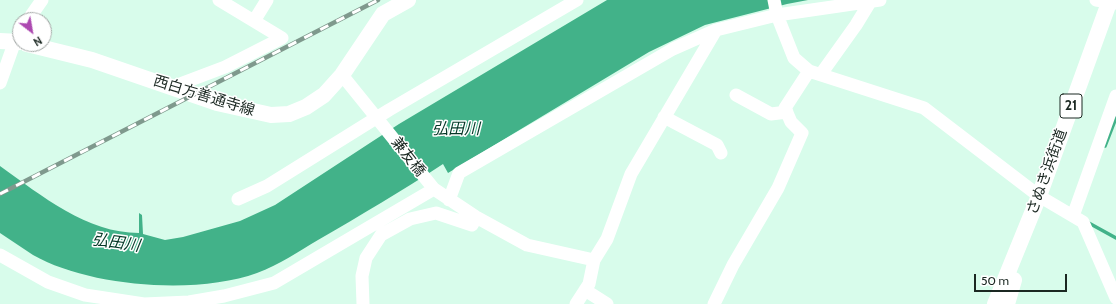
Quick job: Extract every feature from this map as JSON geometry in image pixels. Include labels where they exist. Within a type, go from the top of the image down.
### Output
[{"type":"main road","name":"西白方善通寺線","points":[[52,49],[92,60],[217,103],[271,115],[289,114],[306,107],[324,95],[342,75],[384,14],[408,0]]},
{"type":"main road","name":"さぬき浜街道","points":[[995,304],[1039,196],[1110,0]]},
{"type":"main road","name":"21","points":[[1007,304],[1039,196]]},
{"type":"street","points":[[34,12],[42,0]]},
{"type":"street","points":[[172,87],[225,67],[282,38],[219,0]]},
{"type":"street","points":[[254,21],[267,0]]},
{"type":"street","points":[[238,199],[267,186],[380,121],[577,0]]},
{"type":"street","points":[[774,0],[777,15],[794,58],[815,72],[924,108],[1039,196],[1083,222],[1116,298]]},
{"type":"street","points":[[1096,0],[1116,3]]},
{"type":"street","points":[[449,200],[459,173],[673,49],[716,30],[777,15],[875,1]]},
{"type":"street","points":[[714,304],[733,265],[778,188],[802,133],[791,122],[785,108],[875,1]]},
{"type":"street","points":[[576,304],[589,284],[594,260],[607,239],[631,174],[716,30]]},
{"type":"street","points":[[0,83],[12,51]]},
{"type":"street","name":"兼友橋","points":[[342,75],[434,189],[476,217],[527,245],[594,260]]},
{"type":"street","points":[[736,95],[771,114],[787,112]]},
{"type":"street","points":[[1073,216],[1116,96]]},
{"type":"street","points":[[664,117],[717,145],[721,153]]},
{"type":"street","points":[[0,256],[48,282],[85,295],[144,304],[189,302],[224,296],[274,282],[434,189]]},
{"type":"street","points":[[363,304],[362,276],[366,258],[381,235],[410,219],[436,213],[472,225],[476,217]]},
{"type":"street","points":[[589,284],[585,290],[607,304]]},
{"type":"water","name":"弘田川","points":[[607,0],[808,0],[705,25],[649,52],[448,173],[443,164],[289,258],[257,273],[232,280],[205,284],[144,284],[113,281],[56,266],[33,255],[0,233],[0,166],[66,211],[101,227],[139,233],[139,213],[142,215],[143,234],[165,240],[183,237],[240,221],[275,205],[399,124]]},
{"type":"waterway","points":[[1105,146],[1116,118]]},
{"type":"waterway","points":[[1087,222],[1116,238]]},
{"type":"railway","points":[[0,194],[378,0]]}]
